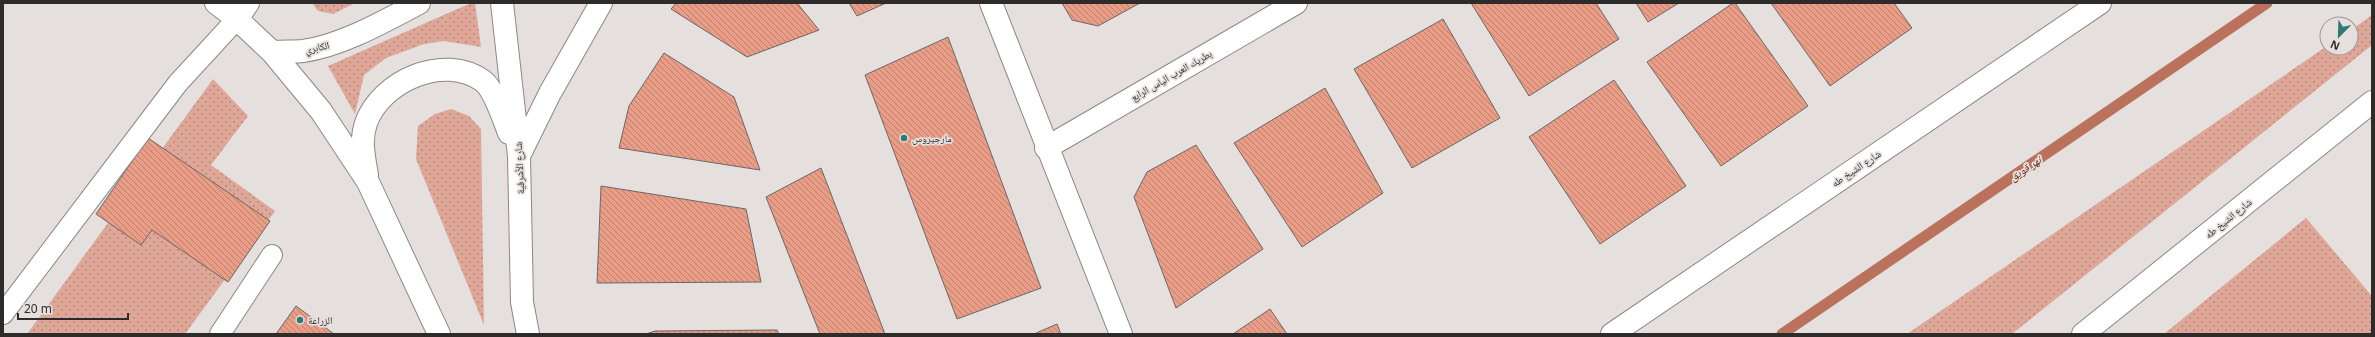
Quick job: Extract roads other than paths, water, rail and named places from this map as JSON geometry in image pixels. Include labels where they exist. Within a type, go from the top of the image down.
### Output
[{"type":"main road","points":[[216,3],[243,11],[272,52],[321,111],[368,182],[439,334]]},
{"type":"main road","name":"الكابري","points":[[272,52],[304,51],[332,43],[385,21],[419,3]]},
{"type":"main road","name":"شارع الأشرفية","points":[[502,3],[519,156],[522,302],[528,334]]},
{"type":"main road","points":[[519,156],[550,93],[601,3]]},
{"type":"main road","points":[[991,3],[1046,148],[1120,334]]},
{"type":"main road","name":"بطريك العرب الياس الرابع","points":[[1046,148],[1296,3]]},
{"type":"main road","name":"شارع الشيخ طه","points":[[1612,334],[2100,3]]},
{"type":"main road","points":[[368,182],[362,146],[366,123],[378,103],[394,86],[415,74],[438,70],[462,72],[483,82],[497,104],[519,156]]},
{"type":"main road","name":"شارع الشيخ طه","points":[[2083,334],[2372,102]]},
{"type":"lane","points":[[3,314],[178,83],[243,11]]},
{"type":"lane","points":[[220,334],[272,255]]},
{"type":"waterway","name":"نهر قويق","points":[[1782,334],[2267,3]]},
{"type":"place","name":"مارجيروس","points":[[904,138]]},
{"type":"place","name":"الزراعة","points":[[300,320]]}]
